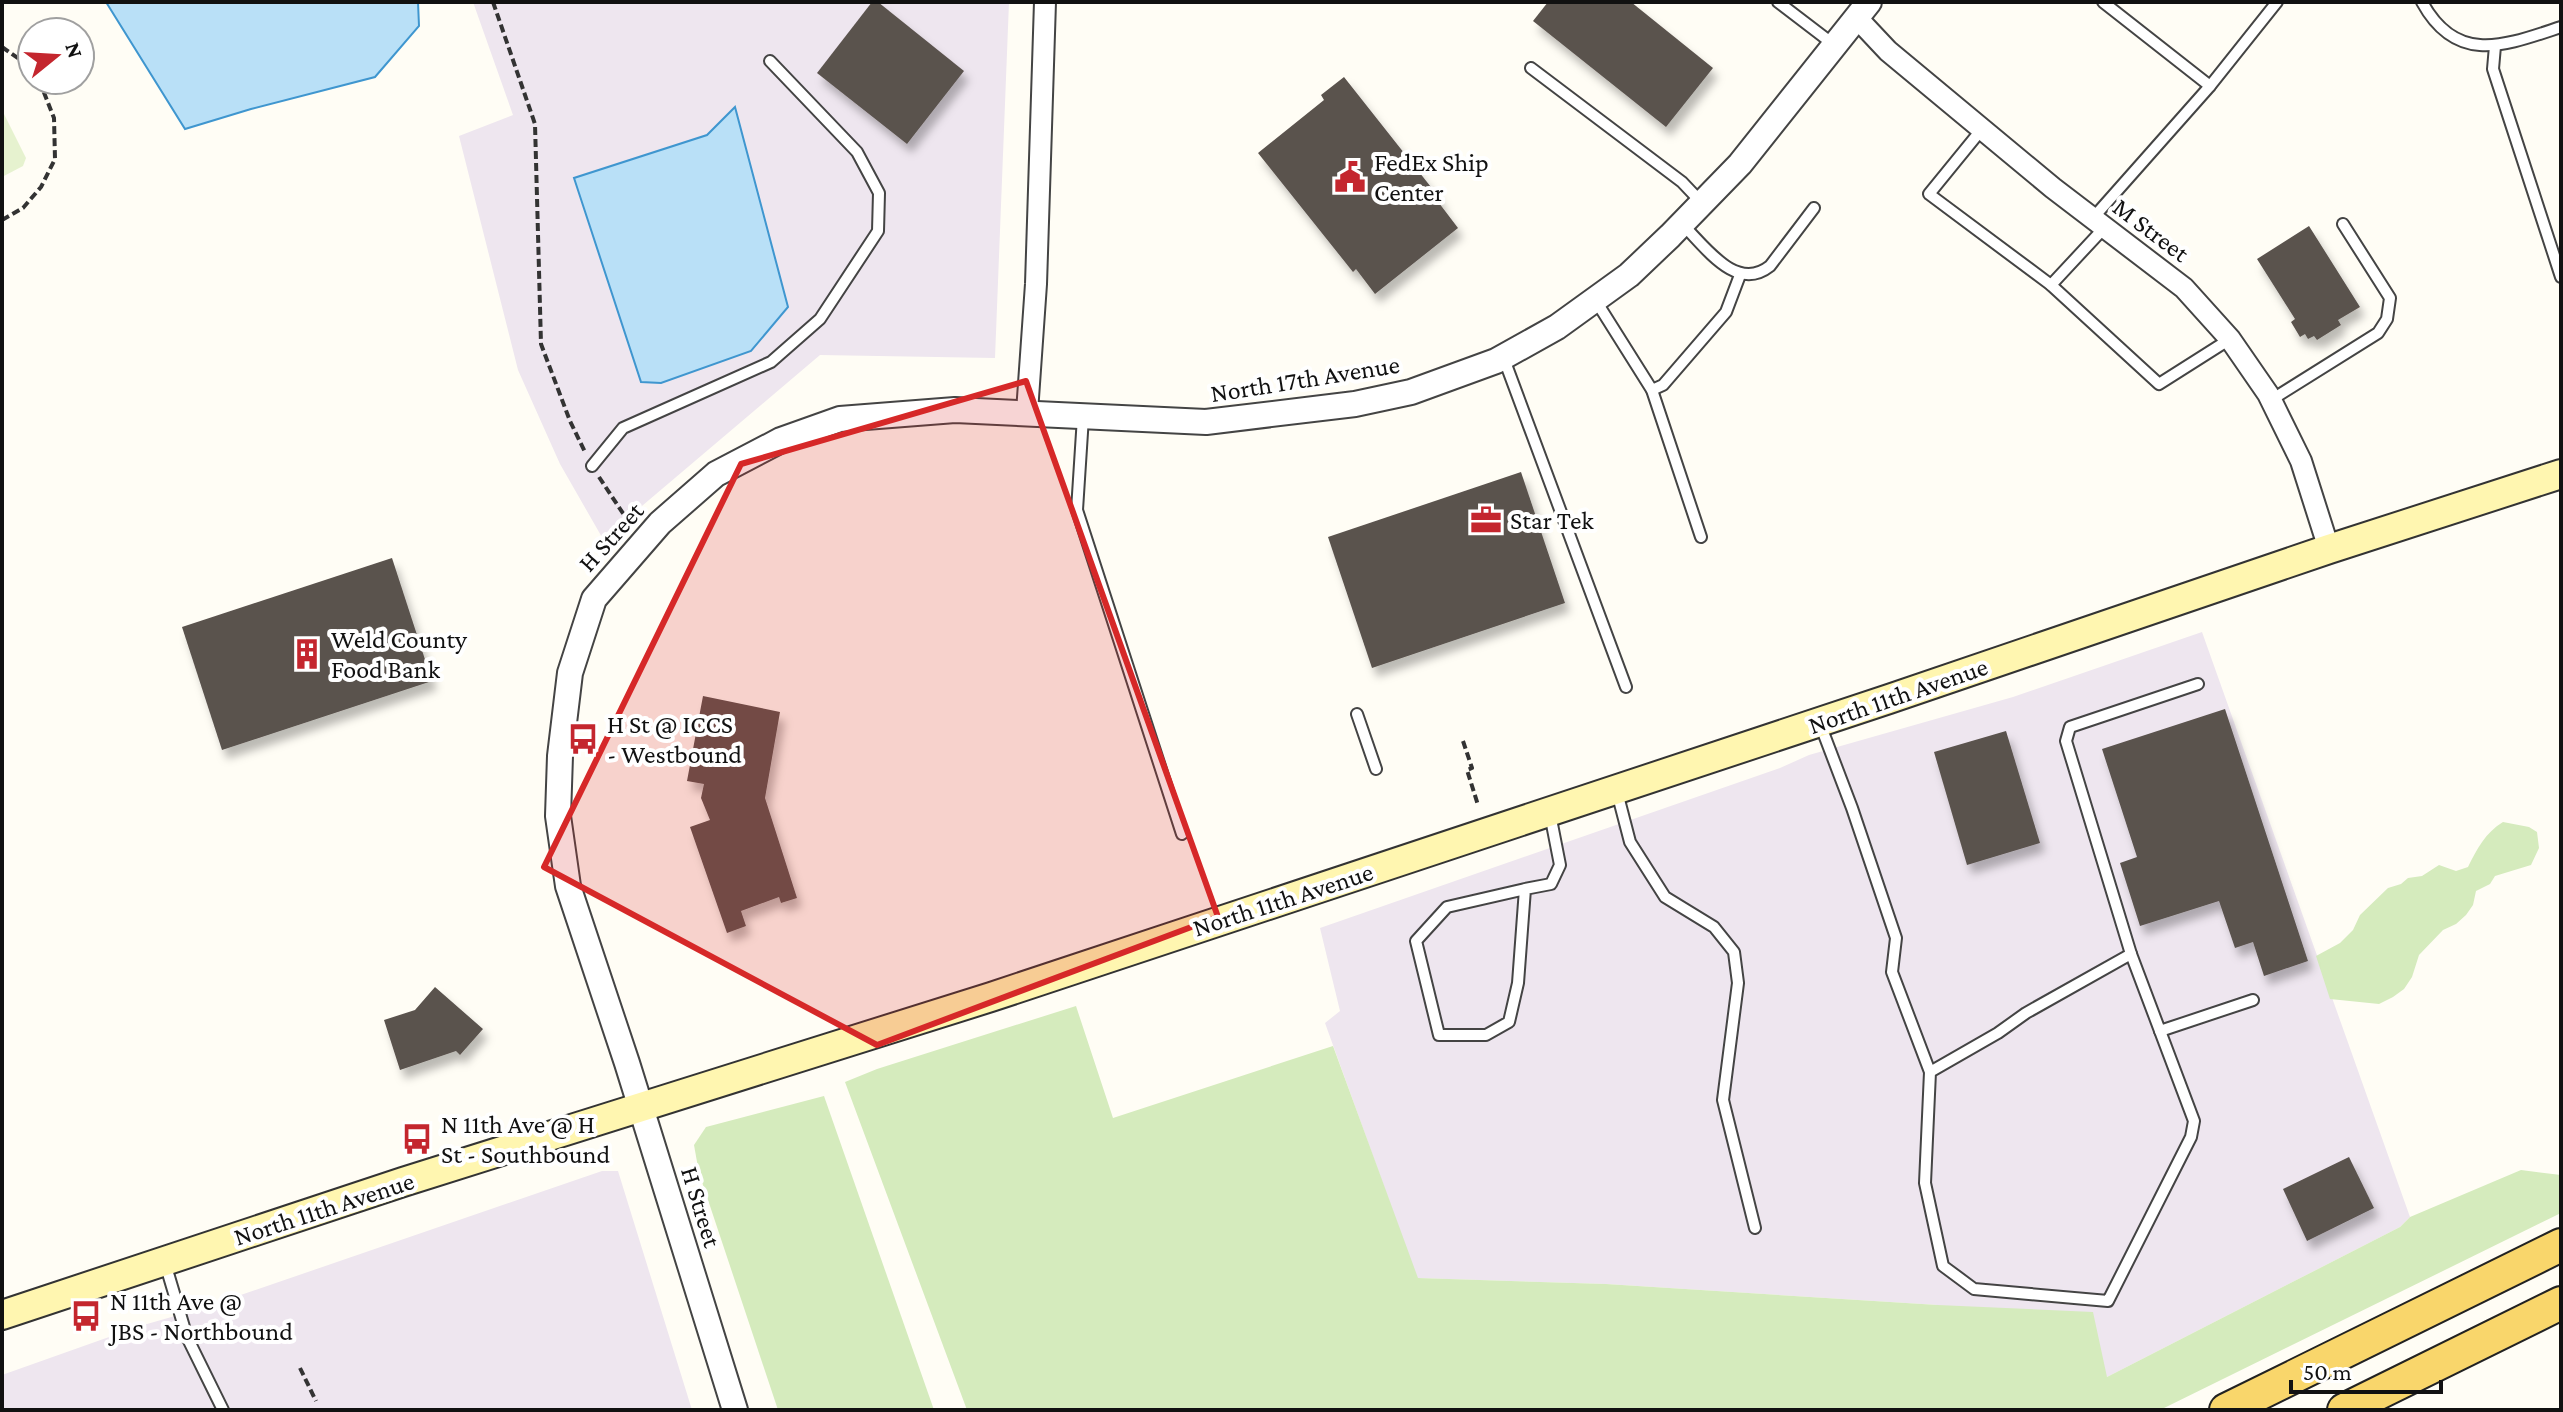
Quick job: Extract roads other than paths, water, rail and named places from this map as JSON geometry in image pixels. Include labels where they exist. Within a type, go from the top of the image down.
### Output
[{"type":"main road","name":"North 11th Avenue","points":[[2,1315],[403,1182],[991,997],[2561,474]]},
{"type":"main road","points":[[2226,1410],[2561,1245]]},
{"type":"main road","points":[[2344,1410],[2561,1303]]},
{"type":"street","points":[[1027,412],[1036,284],[1045,2]]},
{"type":"street","name":"North 17th Avenue","points":[[1027,412],[1206,422],[1355,404],[1437,384],[1503,357],[1557,327],[1629,275],[1682,224],[1740,164],[1863,10]]},
{"type":"street","name":"M Street","points":[[1863,10],[1888,51],[2184,288],[2230,339],[2271,400],[2301,461],[2329,549]]},
{"type":"street","name":"H Street","points":[[735,1410],[568,886],[558,816],[560,756],[570,673],[594,599],[660,523],[716,474],[781,440],[840,419],[955,410],[1027,412]]},
{"type":"lane","points":[[1778,2],[1835,45]]},
{"type":"lane","points":[[2103,2],[2210,86]]},
{"type":"lane","points":[[2051,285],[2277,2]]},
{"type":"lane","points":[[2422,2],[2433,19],[2454,38],[2476,46],[2495,46],[2561,27]]},
{"type":"lane","points":[[2495,46],[2493,69],[2561,277]]},
{"type":"lane","points":[[592,466],[623,428],[771,362],[820,319],[878,231],[879,193],[857,152],[770,61]]},
{"type":"lane","points":[[1531,68],[1682,182],[1703,203]]},
{"type":"lane","points":[[1982,129],[1929,194],[2051,285],[2159,384],[2230,339]]},
{"type":"lane","points":[[1682,224],[1730,270],[1740,275],[1761,274],[1814,208]]},
{"type":"lane","points":[[2271,400],[2378,333],[2387,319],[2390,298],[2343,224]]},
{"type":"lane","points":[[1652,390],[1663,385],[1726,312],[1740,275]]},
{"type":"lane","points":[[1595,299],[1652,390],[1701,537]]},
{"type":"lane","points":[[1503,357],[1626,687]]},
{"type":"lane","points":[[1083,417],[1077,510],[1182,834]]},
{"type":"lane","points":[[1819,722],[1896,938],[1892,972],[1930,1072],[1925,1183],[1943,1266],[1974,1289],[2108,1301],[2191,1137],[2194,1121],[2131,954],[2066,741],[2070,727],[2198,684]]},
{"type":"lane","points":[[1357,714],[1376,769]]},
{"type":"lane","points":[[1616,790],[1630,842],[1665,897],[1714,927],[1734,952],[1738,983],[1723,1100],[1755,1228]]},
{"type":"lane","points":[[1525,889],[1518,983],[1509,1022],[1486,1035],[1439,1035],[1416,941],[1447,907],[1525,889],[1551,884],[1560,865],[1550,812]]},
{"type":"lane","points":[[1930,1072],[2131,954]]},
{"type":"lane","points":[[2160,1031],[2253,1000]]},
{"type":"lane","points":[[165,1261],[187,1337],[223,1410]]},
{"type":"water","points":[[106,2],[418,2],[419,26],[375,77],[185,129]]},
{"type":"water","points":[[735,107],[788,307],[751,351],[661,383],[641,382],[574,178],[707,135]]},
{"type":"place","name":"FedEx Ship Center","points":[[1350,177]]},
{"type":"place","name":"Star Tek","points":[[1486,520]]},
{"type":"place","name":"Weld County Food Bank","points":[[307,654]]},
{"type":"place","name":"H St @ ICCS - Westbound","points":[[583,739]]},
{"type":"place","name":"N 11th Ave @ H St - Southbound","points":[[417,1139]]},
{"type":"place","name":"N 11th Ave @ JBS - Northbound","points":[[86,1316]]}]
